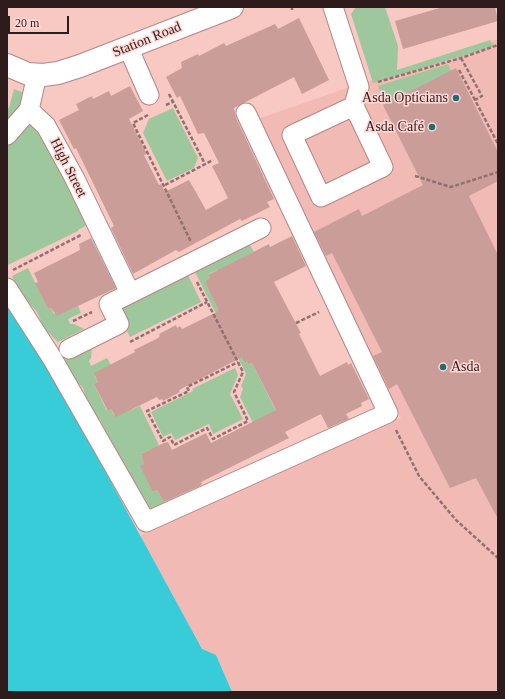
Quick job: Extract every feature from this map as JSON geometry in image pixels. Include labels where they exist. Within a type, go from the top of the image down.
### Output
[{"type":"main road","name":"Station Road","points":[[37,75],[53,74],[75,68],[229,7]]},
{"type":"main road","points":[[8,68],[37,75]]},
{"type":"street","points":[[332,7],[359,87],[354,106],[383,167],[321,197],[292,136],[354,106]]},
{"type":"street","points":[[128,47],[157,101]]},
{"type":"street","points":[[7,135],[29,110],[37,75]]},
{"type":"street","name":"High Street","points":[[29,110],[46,126],[75,179],[130,293]]},
{"type":"street","points":[[7,288],[52,358],[146,522],[388,413],[246,113]]},
{"type":"street","points":[[69,349],[119,324],[109,304],[261,228]]},
{"type":"path","points":[[374,83],[461,58],[498,45]]},
{"type":"path","points":[[461,58],[482,96],[475,100]]},
{"type":"path","points":[[460,70],[498,144]]},
{"type":"path","points":[[173,102],[157,101],[133,122],[165,185],[208,302],[238,362],[243,372],[234,392],[248,421],[213,439],[207,428],[174,445],[170,437],[163,441],[148,411],[189,391],[187,387],[238,362]]},
{"type":"path","points":[[157,101],[173,102]]},
{"type":"path","points":[[173,102],[205,164]]},
{"type":"path","points":[[165,185],[213,160]]},
{"type":"path","points":[[415,176],[451,187],[498,172]]},
{"type":"path","points":[[18,267],[97,227]]},
{"type":"path","points":[[129,343],[208,302]]},
{"type":"path","points":[[296,323],[336,303]]},
{"type":"path","points":[[388,413],[419,476],[456,520],[498,558]]},
{"type":"shaded area","points":[[498,39],[498,692],[232,692],[216,655],[202,649],[140,536],[401,418],[255,120],[344,89]]},
{"type":"green space","points":[[356,7],[385,7],[398,46],[397,70],[490,40],[494,46],[373,83],[351,14]]},
{"type":"green space","points":[[448,64],[451,71],[385,104],[378,86]]},
{"type":"green space","points":[[14,89],[22,92],[23,101],[20,112],[7,125],[7,108],[9,108]]},
{"type":"green space","points":[[173,108],[198,158],[194,168],[167,181],[143,133],[149,119]]},
{"type":"green space","points":[[35,122],[76,192],[87,225],[78,231],[8,265],[7,143],[24,124]]},
{"type":"green space","points":[[247,240],[255,254],[253,252],[218,272],[217,270],[209,274],[210,277],[205,282],[245,362],[247,361],[249,364],[252,363],[277,413],[254,425],[240,397],[243,389],[241,386],[246,374],[193,268]]},
{"type":"green space","points":[[28,268],[48,309],[51,308],[54,314],[70,307],[72,309],[78,306],[81,313],[68,319],[70,324],[74,324],[84,329],[58,342],[44,328],[37,312],[20,293],[12,276]]},
{"type":"green space","points":[[186,271],[201,302],[130,337],[115,306]]},
{"type":"green space","points":[[92,346],[91,358],[89,361],[91,366],[107,358],[111,365],[95,376],[98,382],[94,384],[107,411],[111,409],[114,415],[130,407],[131,410],[140,406],[159,445],[150,453],[149,450],[141,454],[153,492],[157,490],[165,504],[150,511],[131,479],[128,470],[108,439],[101,421],[88,405],[83,388],[74,379],[65,360]]},
{"type":"green space","points":[[235,368],[238,375],[230,394],[243,419],[213,434],[209,424],[175,440],[171,433],[163,437],[151,412],[193,391],[192,389]]},
{"type":"water","points":[[7,305],[45,361],[202,649],[216,655],[232,692],[7,692]]},
{"type":"building","points":[[443,7],[495,7],[498,21],[403,49],[395,21]]},
{"type":"building","points":[[299,18],[329,80],[302,94],[294,77],[234,108],[236,118],[274,199],[267,202],[270,207],[242,221],[240,219],[179,252],[176,250],[133,274],[111,228],[114,226],[76,148],[74,149],[59,120],[79,110],[76,104],[92,96],[93,99],[109,91],[111,96],[130,86],[143,111],[129,119],[147,154],[144,155],[159,185],[161,184],[165,192],[189,180],[206,210],[228,198],[212,166],[219,163],[204,133],[198,134],[180,96],[177,98],[166,77],[182,68],[181,62],[198,54],[199,56],[224,43],[226,46],[275,24],[278,29]]},
{"type":"building","name":"Asda","points":[[456,68],[498,152],[498,181],[469,196],[498,255],[498,519],[476,478],[450,488],[397,384],[389,389],[373,356],[382,352],[332,253],[326,256],[314,232],[359,209],[362,216],[423,185],[383,105]]},
{"type":"building","points":[[292,236],[306,266],[274,282],[301,333],[299,334],[320,376],[347,362],[348,365],[351,363],[369,399],[361,403],[362,406],[346,414],[349,419],[328,428],[321,414],[285,432],[289,438],[201,482],[202,484],[200,486],[164,502],[157,490],[153,492],[140,466],[144,464],[141,454],[168,442],[172,450],[206,433],[211,443],[276,410],[252,363],[248,364],[247,361],[245,363],[242,357],[181,389],[179,391],[180,392],[163,401],[162,399],[159,400],[157,397],[116,417],[111,409],[108,411],[94,384],[98,382],[94,373],[135,352],[134,350],[158,338],[160,336],[159,334],[176,325],[177,328],[180,326],[182,329],[219,311],[205,282],[210,277],[208,275],[269,244],[270,247]]},
{"type":"building","points":[[91,238],[116,288],[57,316],[51,308],[48,309],[35,283],[38,282],[34,273],[80,250],[79,244]]},
{"type":"place","name":"Asda Opticians","points":[[456,98]]},
{"type":"place","name":"Asda Café","points":[[432,127]]},
{"type":"place","name":"Asda","points":[[443,367]]}]
